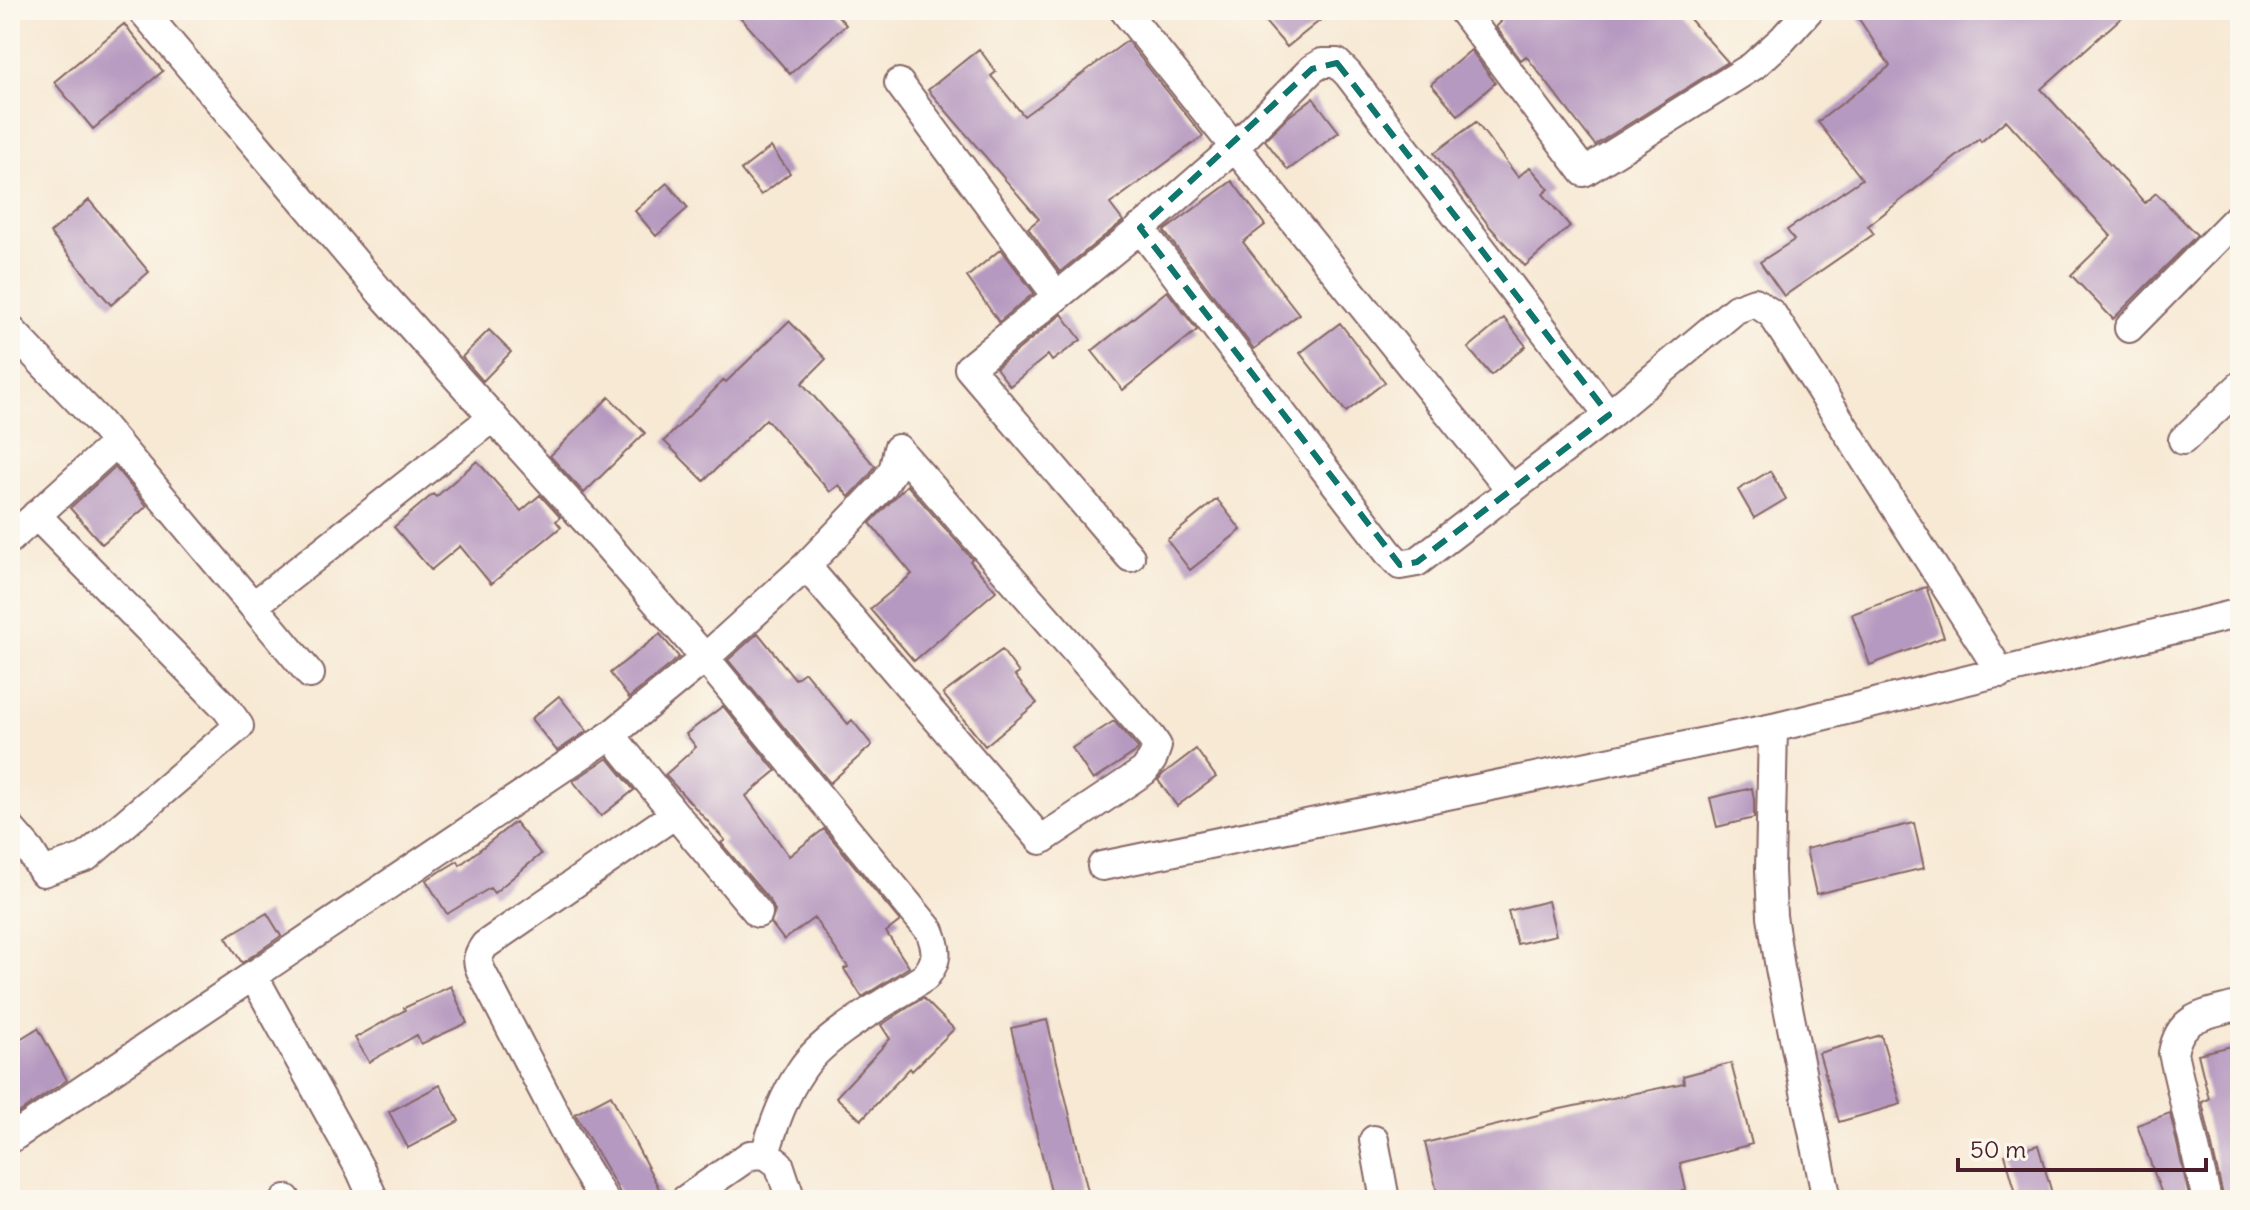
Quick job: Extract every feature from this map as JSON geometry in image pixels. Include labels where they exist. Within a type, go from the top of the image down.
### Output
[{"type":"street","points":[[142,10],[382,294],[705,658],[930,931],[935,945],[935,963],[925,977],[825,1043],[803,1067],[774,1123],[765,1154]]},
{"type":"street","points":[[1124,10],[1511,490]]},
{"type":"street","points":[[1462,10],[1584,172],[1753,66],[1809,10]]},
{"type":"street","points":[[1130,557],[969,368],[1234,148],[1312,69],[1322,63],[1337,63],[1348,74],[1609,415]]},
{"type":"street","points":[[899,83],[1057,296]]},
{"type":"street","points":[[2129,328],[2240,215]]},
{"type":"street","points":[[1140,228],[1400,565],[1417,562],[1609,415],[1736,309],[1755,302],[1772,314],[2001,673]]},
{"type":"street","points":[[10,329],[116,443],[310,674]]},
{"type":"street","points":[[2183,440],[2240,386]]},
{"type":"street","points":[[253,606],[493,417]]},
{"type":"street","points":[[10,539],[116,443]]},
{"type":"street","points":[[10,1139],[611,735],[705,658],[806,566],[882,487],[894,468],[898,449],[1151,737],[1157,746],[1152,760],[1144,771],[1041,840],[806,566]]},
{"type":"street","points":[[10,828],[43,872],[86,857],[239,726],[226,708],[36,515]]},
{"type":"street","points":[[1102,866],[1773,728],[2240,613]]},
{"type":"street","points":[[1773,728],[1772,916],[1827,1200]]},
{"type":"street","points":[[611,735],[758,913]]},
{"type":"street","points":[[604,1200],[579,1159],[482,973],[477,963],[478,954],[485,945],[675,814]]},
{"type":"street","points":[[253,975],[374,1200]]},
{"type":"street","points":[[2207,1200],[2173,1053],[2176,1037],[2184,1025],[2240,1005]]},
{"type":"street","points":[[1374,1140],[1385,1200]]},
{"type":"street","points":[[685,1200],[750,1155],[765,1154],[779,1164],[791,1200]]},
{"type":"highlighted area","points":[[1337,63],[1609,415],[1417,562],[1400,565],[1140,228],[1312,69]]},
{"type":"building","points":[[734,10],[833,10],[846,25],[790,74]]},
{"type":"building","points":[[1255,10],[1333,10],[1287,47]]},
{"type":"building","points":[[1492,10],[1682,10],[1728,62],[1595,145],[1526,56],[1521,60],[1496,27],[1501,22]]},
{"type":"building","points":[[1853,10],[2130,10],[2041,89],[2145,203],[2156,193],[2197,235],[2113,319],[2071,275],[2111,236],[2006,120],[1868,226],[1874,234],[1784,296],[1760,262],[1794,240],[1787,230],[1862,179],[1818,122],[1890,66]]},
{"type":"building","points":[[124,24],[163,71],[93,129],[54,82]]},
{"type":"building","points":[[1127,41],[1203,136],[1110,204],[1123,221],[1060,272],[1028,228],[1039,219],[928,90],[979,49],[996,72],[991,76],[1024,116]]},
{"type":"building","points":[[1471,50],[1495,83],[1458,115],[1431,84]]},
{"type":"building","points":[[1313,98],[1339,132],[1288,170],[1265,140]]},
{"type":"building","points":[[1476,122],[1518,177],[1530,167],[1549,189],[1543,194],[1570,226],[1525,266],[1490,227],[1434,153]]},
{"type":"building","points":[[771,147],[790,173],[761,195],[741,170]]},
{"type":"building","points":[[1232,181],[1265,225],[1243,242],[1299,314],[1254,349],[1164,231]]},
{"type":"building","points":[[667,183],[688,208],[656,236],[635,211]]},
{"type":"building","points":[[89,200],[149,272],[111,305],[50,233]]},
{"type":"building","points":[[1001,249],[1034,293],[999,322],[967,277]]},
{"type":"building","points":[[1167,291],[1197,330],[1123,390],[1092,351]]},
{"type":"building","points":[[1062,314],[1081,340],[1052,361],[1048,355],[1010,386],[996,368]]},
{"type":"building","points":[[1504,318],[1526,346],[1491,375],[1468,348]]},
{"type":"building","points":[[789,321],[826,359],[802,383],[875,466],[849,497],[839,485],[830,492],[766,419],[704,481],[664,441],[724,380],[726,382]]},
{"type":"building","points":[[1340,323],[1385,382],[1346,412],[1300,353]]},
{"type":"building","points":[[489,330],[511,352],[483,381],[462,357]]},
{"type":"building","points":[[609,397],[645,433],[584,493],[550,456]]},
{"type":"building","points":[[477,461],[521,511],[540,495],[560,517],[556,521],[561,527],[491,584],[460,546],[431,570],[394,527],[433,494],[436,497]]},
{"type":"building","points":[[115,467],[147,506],[102,544],[70,508]]},
{"type":"building","points":[[1770,471],[1786,499],[1754,518],[1738,490]]},
{"type":"building","points":[[907,485],[996,591],[914,661],[870,609],[912,574],[870,523]]},
{"type":"building","points":[[1217,499],[1241,530],[1190,570],[1167,540]]},
{"type":"building","points":[[1926,587],[1944,637],[1870,665],[1852,614]]},
{"type":"building","points":[[758,633],[795,679],[805,672],[848,724],[852,720],[872,745],[830,783],[728,660]]},
{"type":"building","points":[[660,634],[679,657],[629,698],[610,673]]},
{"type":"building","points":[[1002,650],[1019,673],[1015,676],[1037,703],[985,746],[943,694]]},
{"type":"building","points":[[559,696],[587,731],[557,751],[531,719]]},
{"type":"building","points":[[723,706],[776,771],[746,796],[789,856],[824,829],[900,921],[886,932],[909,967],[862,997],[844,969],[848,967],[814,918],[784,940],[771,923],[775,911],[771,902],[721,843],[725,840],[665,775],[696,747],[686,734]]},
{"type":"building","points":[[1114,721],[1138,748],[1137,751],[1093,780],[1072,748]]},
{"type":"building","points":[[1196,749],[1216,777],[1177,806],[1158,780]]},
{"type":"building","points":[[608,758],[634,790],[601,816],[573,781]]},
{"type":"building","points":[[1752,788],[1754,818],[1717,827],[1710,798]]},
{"type":"building","points":[[515,822],[541,854],[494,893],[490,888],[447,914],[426,880],[458,861],[460,865]]},
{"type":"building","points":[[1914,823],[1924,868],[1816,894],[1806,849]]},
{"type":"building","points":[[1548,901],[1556,935],[1517,944],[1508,911]]},
{"type":"building","points":[[267,913],[281,936],[242,963],[226,937]]},
{"type":"building","points":[[451,986],[467,1023],[421,1044],[417,1035],[369,1062],[355,1038],[404,1008]]},
{"type":"building","points":[[923,998],[954,1029],[912,1071],[910,1068],[861,1120],[836,1097],[890,1039],[881,1025]]},
{"type":"building","points":[[1047,1020],[1090,1200],[1053,1200],[1011,1028]]},
{"type":"building","points":[[38,1028],[67,1080],[17,1114],[10,1102],[10,1045]]},
{"type":"building","points":[[1881,1035],[1901,1104],[1839,1122],[1819,1053]]},
{"type":"building","points":[[2240,1044],[2240,1200],[2224,1200],[2202,1102],[2209,1099],[2198,1054]]},
{"type":"building","points":[[1731,1063],[1752,1144],[1680,1163],[1686,1190],[1643,1200],[1439,1200],[1425,1143],[1541,1113],[1684,1083],[1683,1076]]},
{"type":"building","points":[[440,1085],[459,1121],[408,1148],[389,1112]]},
{"type":"building","points":[[611,1095],[665,1200],[621,1200],[619,1191],[575,1114]]},
{"type":"building","points":[[2170,1113],[2190,1200],[2164,1200],[2137,1125]]},
{"type":"building","points":[[2038,1145],[2054,1200],[2018,1200],[2005,1155]]}]
